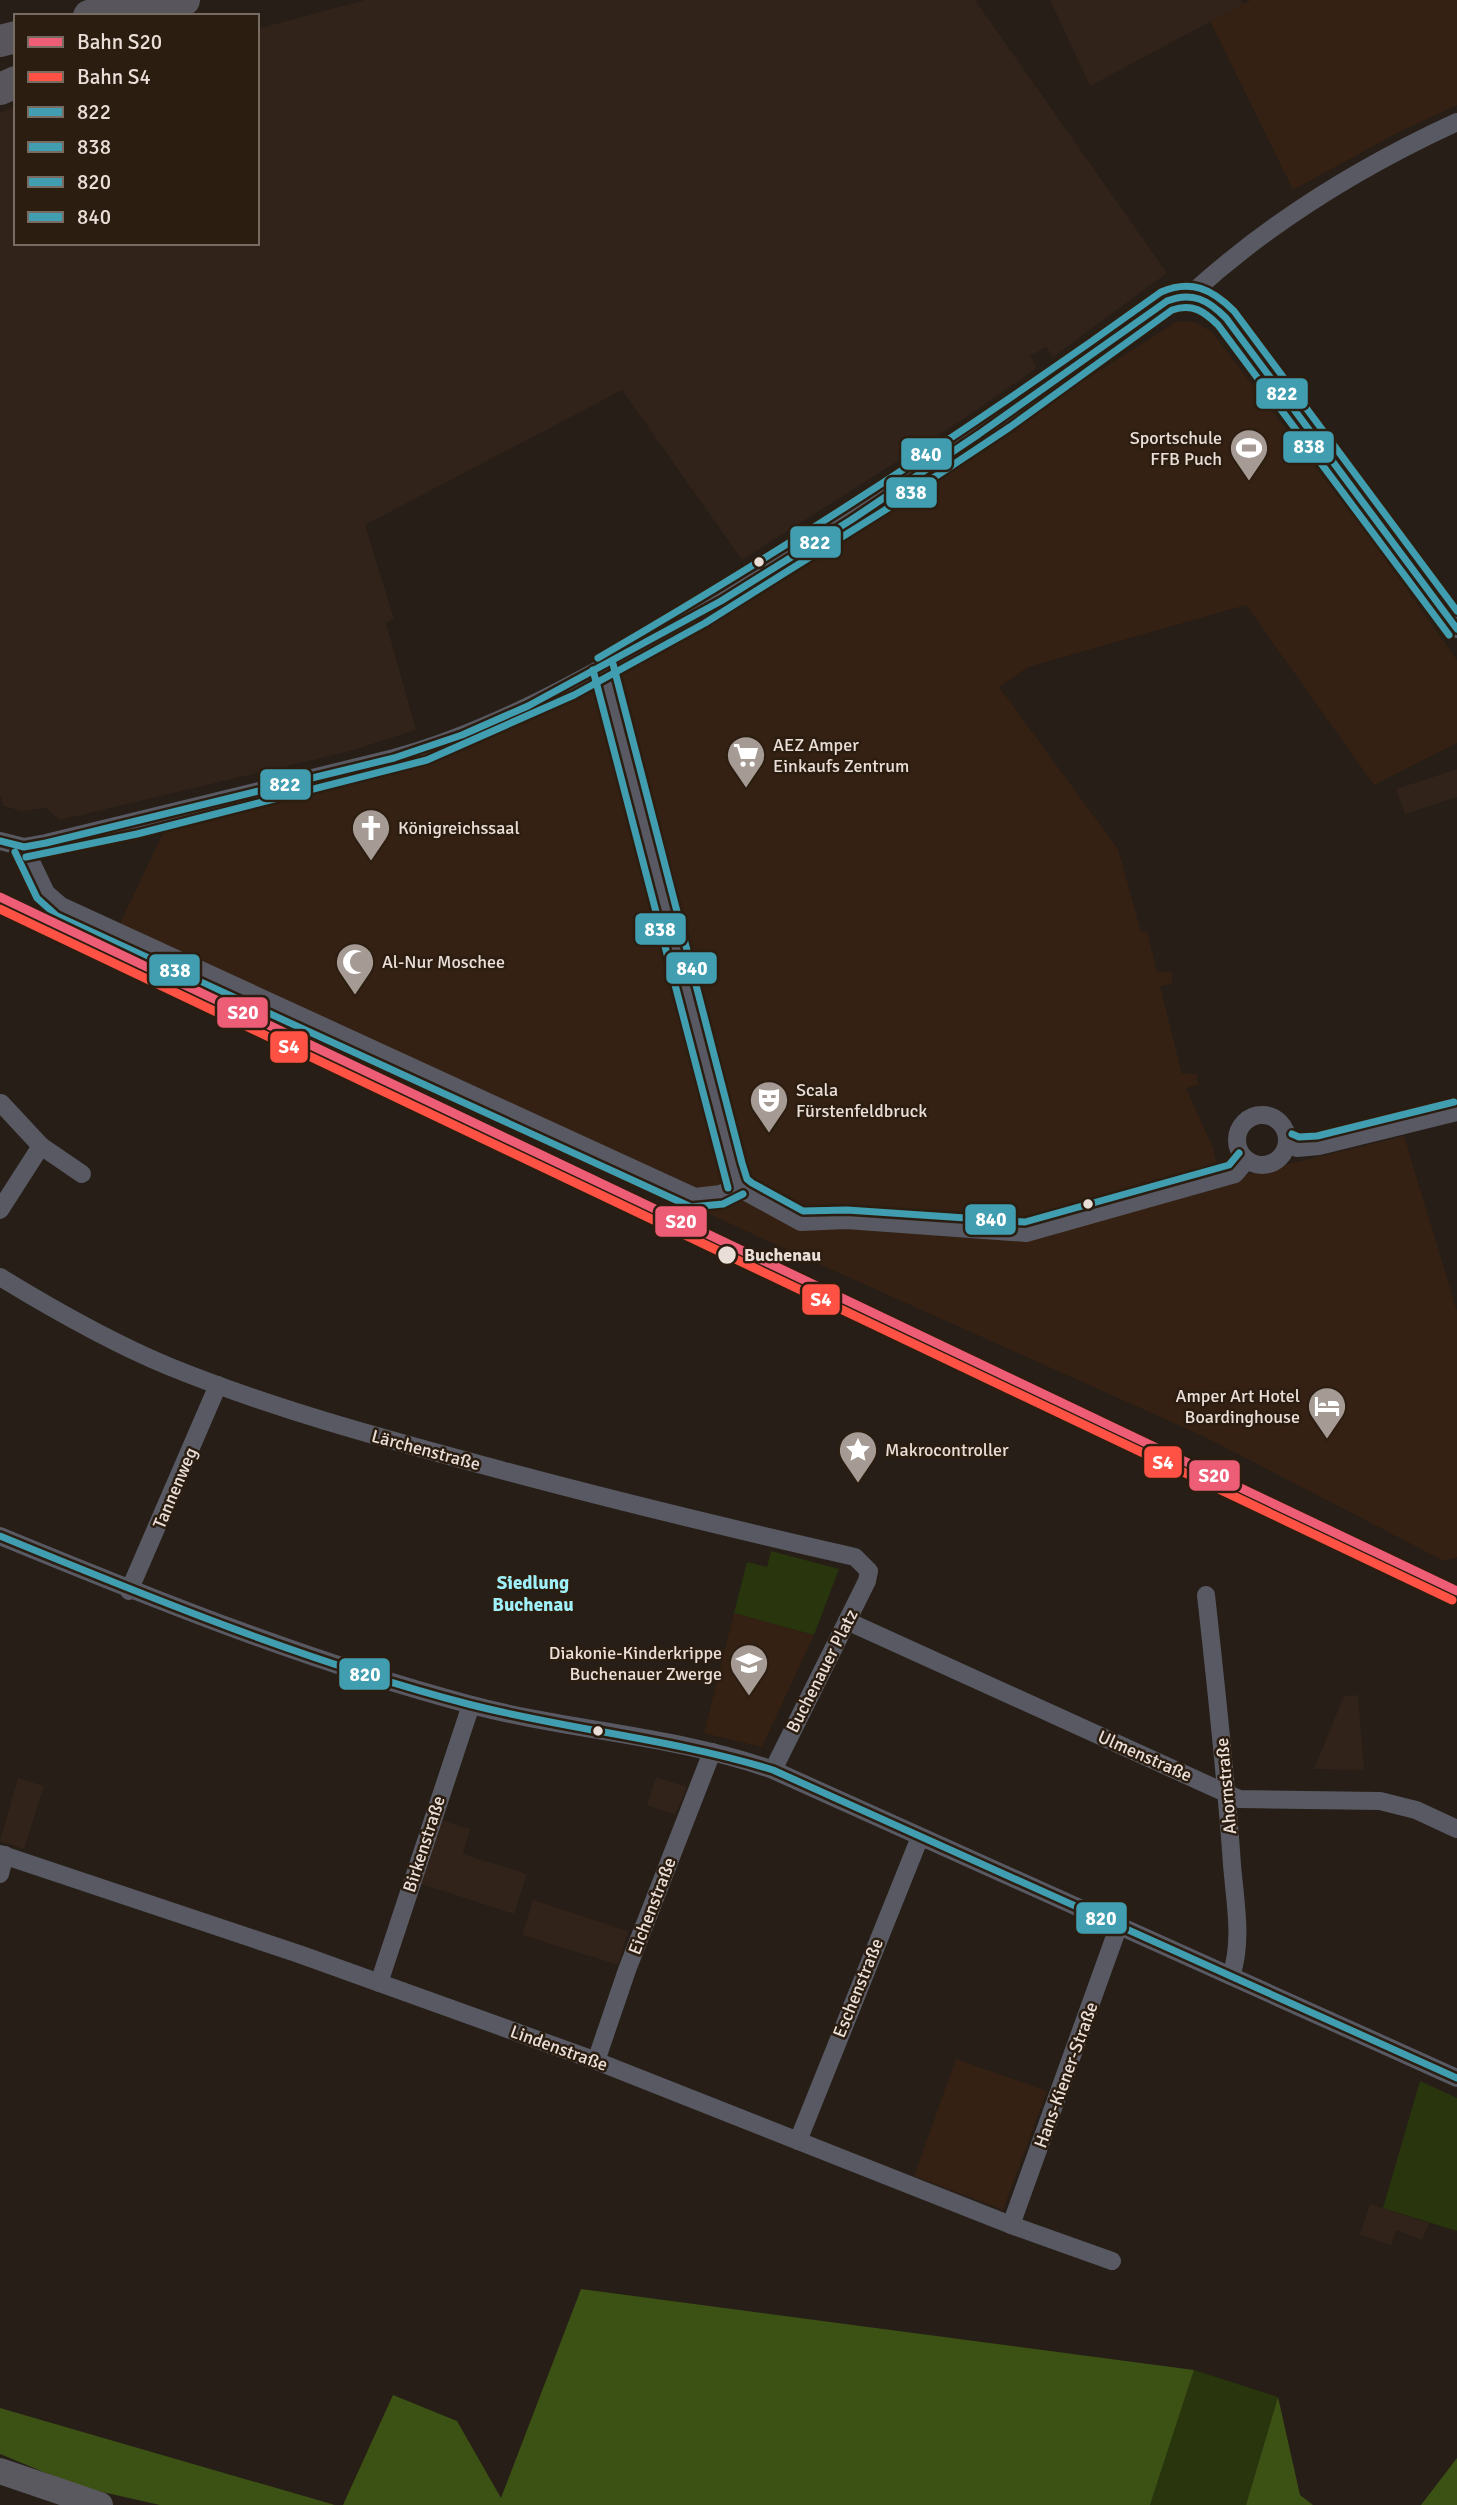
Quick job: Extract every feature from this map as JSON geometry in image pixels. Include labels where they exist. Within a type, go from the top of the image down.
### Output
[{"type":"highway","points":[[96,14],[146,0]]},
{"type":"highway","points":[[164,14],[184,0]]},
{"type":"main road","points":[[0,2471],[100,2505]]},
{"type":"street","points":[[0,841],[24,847],[134,824],[424,750],[603,667],[770,570],[968,443],[1167,301],[1191,294],[1226,262],[1326,190],[1394,152],[1457,122]]},
{"type":"street","points":[[1191,294],[1214,306],[1226,318],[1457,629]]},
{"type":"street","points":[[603,667],[738,1185],[801,1222],[832,1220],[1026,1233],[1235,1174],[1247,1160]]},
{"type":"street","points":[[24,847],[46,893],[61,906],[695,1197],[721,1194],[738,1185]]},
{"type":"street","points":[[1267,1115],[1272,1097]]},
{"type":"street","points":[[1,1103],[41,1146],[82,1174]]},
{"type":"street","points":[[1287,1143],[1297,1148],[1319,1146],[1457,1112]]},
{"type":"street","points":[[1267,1115],[1285,1128],[1287,1143],[1283,1155],[1272,1163],[1259,1165],[1247,1160],[1238,1146],[1238,1132],[1252,1116],[1267,1115]]},
{"type":"street","points":[[0,1210],[41,1146]]},
{"type":"street","name":"Lärchenstraße","points":[[0,1277],[115,1341],[218,1385],[393,1442],[740,1532],[855,1557],[869,1571]]},
{"type":"street","name":"Tannenweg","points":[[129,1591],[218,1385]]},
{"type":"street","points":[[0,1536],[129,1591],[292,1649],[471,1705],[712,1752],[772,1770],[1457,2078]]},
{"type":"street","name":"Buchenauer Platz","points":[[772,1770],[847,1621],[869,1571]]},
{"type":"street","name":"Ahornstraße","points":[[1206,1595],[1227,1793],[1238,1956],[1231,1976]]},
{"type":"street","name":"Ulmenstraße","points":[[847,1621],[1239,1799],[1380,1801],[1416,1810],[1457,1829]]},
{"type":"street","name":"Birkenstraße","points":[[379,1983],[471,1705]]},
{"type":"street","name":"Eichenstraße","points":[[596,2062],[627,1970],[712,1752]]},
{"type":"street","name":"Eschenstraße","points":[[798,2141],[920,1837]]},
{"type":"street","points":[[0,1874],[2,1854]]},
{"type":"street","name":"Lindenstraße","points":[[2,1854],[379,1983],[596,2062],[1011,2225],[1112,2261]]},
{"type":"street","name":"Hans-Kiener-Straße","points":[[1011,2225],[1119,1925]]},
{"type":"shaded area","points":[[365,0],[975,0],[1167,273],[1053,357],[1046,347],[1030,356],[1037,368],[956,424],[742,560],[622,390],[365,525],[394,619],[386,623],[416,730],[350,751],[60,820],[46,808],[22,811],[3,806],[0,794],[0,113],[14,107],[14,245],[259,245],[259,28]]},
{"type":"shaded area","points":[[1050,0],[1241,0],[1243,4],[1090,86]]},
{"type":"shaded area","points":[[1251,0],[1457,0],[1457,105],[1397,133],[1293,190],[1210,21]]},
{"type":"shaded area","points":[[1176,322],[1195,322],[1212,332],[1379,550],[1457,660],[1457,743],[1374,785],[1246,605],[1028,667],[999,687],[1118,849],[1141,932],[1147,931],[1157,972],[1172,972],[1172,983],[1160,986],[1182,1074],[1197,1074],[1198,1085],[1186,1088],[1213,1148],[1219,1171],[1215,1182],[1404,1136],[1457,1311],[1457,1557],[1444,1561],[1205,1437],[761,1238],[114,936],[164,831],[419,763],[617,677]]},
{"type":"shaded area","points":[[1457,769],[1457,797],[1405,814],[1396,789]]},
{"type":"shaded area","name":"Diakonie-Kinderkrippe Buchenauer Zwerge","points":[[734,1613],[814,1635],[762,1747],[704,1733]]},
{"type":"shaded area","points":[[1358,1695],[1364,1770],[1314,1769],[1344,1696]]},
{"type":"shaded area","points":[[656,1777],[687,1787],[675,1815],[647,1805]]},
{"type":"shaded area","points":[[18,1778],[44,1786],[24,1849],[0,1841]]},
{"type":"shaded area","points":[[441,1820],[470,1829],[463,1854],[527,1874],[514,1914],[421,1884]]},
{"type":"shaded area","points":[[533,1900],[628,1931],[618,1965],[522,1935]]},
{"type":"shaded area","points":[[956,2059],[1047,2091],[1003,2210],[914,2176]]},
{"type":"shaded area","points":[[1370,2204],[1429,2223],[1422,2240],[1396,2230],[1391,2245],[1360,2235]]},
{"type":"green space","points":[[771,1551],[839,1569],[814,1635],[734,1613],[747,1562],[767,1567]]},
{"type":"green space","points":[[1420,2081],[1457,2098],[1457,2231],[1383,2208]]},
{"type":"green space","points":[[581,2289],[1194,2370],[1150,2505],[343,2505],[393,2395],[457,2421],[501,2498]]},
{"type":"green space","points":[[1194,2370],[1278,2397],[1246,2505],[1150,2505]]},
{"type":"green space","points":[[1278,2397],[1300,2495],[1313,2505],[1246,2505]]},
{"type":"green space","points":[[0,2408],[335,2505],[160,2505],[80,2487],[0,2454]]},
{"type":"green space","points":[[1457,2458],[1457,2505],[1421,2505]]},
{"type":"rail line","name":"S20","points":[[0,897],[1457,1591]]},
{"type":"rail line","name":"S4","points":[[0,909],[1452,1600]]},
{"type":"transit line","name":"840","points":[[598,658],[742,572],[884,482],[1024,389],[1161,292],[1182,286],[1209,292],[1234,311],[1457,611]]},
{"type":"transit line","name":"822","points":[[0,841],[24,847],[46,843],[394,758],[462,735],[528,706],[721,601],[851,520],[979,434],[1167,301],[1176,298],[1199,299],[1213,306],[1226,318],[1457,629]]},
{"type":"transit line","name":"838","points":[[26,857],[137,834],[427,760],[574,695],[705,623],[885,510],[1010,427],[1172,310],[1179,308],[1197,310],[1218,325],[1449,635]]},
{"type":"transit line","name":"840","points":[[613,664],[742,1163],[747,1179],[752,1183],[803,1211],[847,1210],[1025,1222],[1229,1165],[1239,1153]]},
{"type":"transit line","name":"838","points":[[593,670],[728,1188]]},
{"type":"transit line","name":"838","points":[[15,852],[37,898],[57,916],[691,1207],[723,1204],[743,1194]]},
{"type":"transit line","name":"840","points":[[1292,1134],[1299,1137],[1317,1136],[1454,1102]]},
{"type":"transit line","name":"820","points":[[0,1536],[231,1628],[408,1687],[506,1713],[697,1750],[773,1770],[1457,2078]]},
{"type":"place","name":"Sportschule FFB Puch","points":[[1249,482]]},
{"type":"place","name":"AEZ Amper Einkaufs Zentrum","points":[[746,789]]},
{"type":"place","name":"Königreichssaal","points":[[371,862]]},
{"type":"place","name":"Al-Nur Moschee","points":[[355,996]]},
{"type":"place","name":"Scala Fürstenfeldbruck","points":[[769,1134]]},
{"type":"place","name":"Buchenau","points":[[727,1255]]},
{"type":"place","name":"Amper Art Hotel Boardinghouse","points":[[1327,1440]]},
{"type":"place","name":"Makrocontroller","points":[[858,1484]]},
{"type":"place","name":"Diakonie-Kinderkrippe Buchenauer Zwerge","points":[[749,1697]]},
{"type":"district","name":"Siedlung Buchenau","points":[[533,1594]]}]
